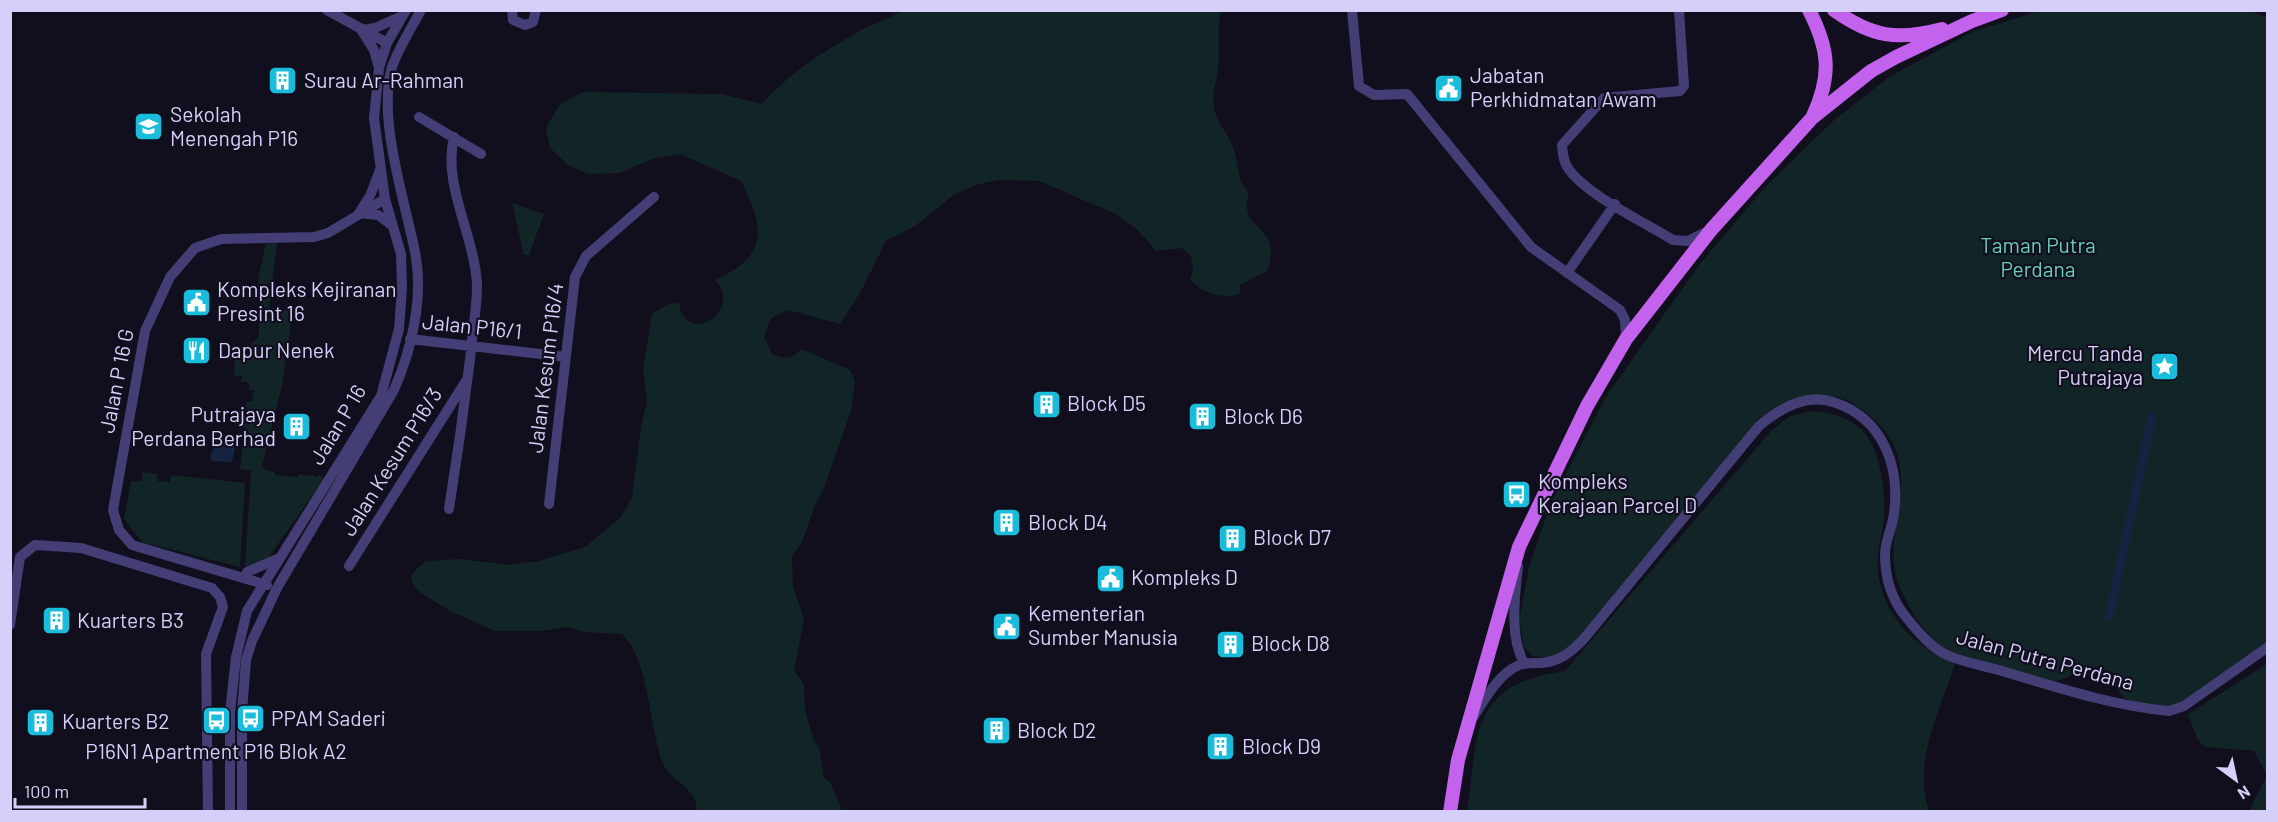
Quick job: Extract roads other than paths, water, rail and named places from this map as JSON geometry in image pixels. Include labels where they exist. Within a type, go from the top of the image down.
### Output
[{"type":"main road","points":[[1809,10],[1821,35],[1827,64],[1823,90],[1812,118]]},
{"type":"main road","points":[[1834,10],[1862,28],[1892,36],[1923,33],[1972,21]]},
{"type":"main road","points":[[1450,812],[1458,760],[1519,547],[1587,406],[1626,339],[1711,230],[1812,118],[1871,71],[1972,21],[2002,10]]},
{"type":"street","points":[[327,10],[387,43],[398,40],[411,29]]},
{"type":"street","name":"Jalan P 16","points":[[242,812],[242,712],[246,660],[260,621],[278,585],[394,390],[410,339],[417,286],[415,254],[399,189],[391,137],[389,95],[392,69],[421,10]]},
{"type":"street","points":[[512,10],[513,20],[525,25],[533,22],[536,10]]},
{"type":"street","points":[[1352,10],[1359,86],[1374,95],[1407,94],[1531,247],[1620,310],[1625,320],[1626,339]]},
{"type":"street","points":[[1679,10],[1684,86],[1680,91],[1604,98],[1562,146],[1563,158],[1569,170],[1595,193],[1673,240],[1688,241],[1711,230]]},
{"type":"street","points":[[361,29],[375,28],[405,13]]},
{"type":"street","name":"Jalan P 16","points":[[230,812],[230,712],[236,657],[249,607],[381,396],[399,329],[402,288],[401,254],[385,198],[374,118],[379,69],[387,43],[405,13]]},
{"type":"street","points":[[361,29],[374,50],[379,69]]},
{"type":"street","points":[[387,43],[392,69]]},
{"type":"street","points":[[419,117],[481,154]]},
{"type":"street","points":[[391,137],[390,187],[385,198],[395,207],[415,254]]},
{"type":"street","name":"Jalan Kesum P16/3","points":[[449,509],[477,285],[449,157],[453,138]]},
{"type":"street","points":[[381,167],[370,196],[359,213],[378,215],[393,226]]},
{"type":"street","name":"Jalan Kesum P16/4","points":[[549,504],[575,278],[580,265],[595,248],[654,196]]},
{"type":"street","name":"Jalan P 16 G","points":[[278,585],[223,565],[207,566],[132,545],[119,530],[113,510],[145,331],[170,277],[195,249],[218,240],[314,237],[328,233],[385,198]]},
{"type":"street","points":[[1566,273],[1615,204]]},
{"type":"street","name":"Jalan P16/1","points":[[410,339],[566,357]]},
{"type":"street","name":"Jalan Kesum P16/3","points":[[349,566],[467,379]]},
{"type":"street","name":"Jalan Putra Perdana","points":[[1524,663],[1552,661],[1561,658],[1577,646],[1760,426],[1775,412],[1811,400],[1827,400],[1843,405],[1869,422],[1879,433],[1894,469],[1894,517],[1885,552],[1892,596],[1921,634],[1948,656],[2067,690],[2169,711],[2184,705],[2268,647]]},
{"type":"street","points":[[10,625],[20,556],[35,545],[81,548],[212,588],[220,597],[223,607],[206,654],[208,812]]},
{"type":"street","points":[[1468,724],[1506,674],[1524,663],[1520,655],[1515,622],[1519,547]]},
{"type":"street","points":[[161,573],[169,555]]},
{"type":"street","points":[[249,607],[244,574],[278,558]]},
{"type":"water","points":[[223,433],[237,439],[232,462],[211,461],[211,454],[216,444],[212,438]]},
{"type":"waterway","points":[[2109,617],[2152,417]]},
{"type":"place","name":"Surau Ar-Rahman","points":[[283,81]]},
{"type":"place","name":"Jabatan Perkhidmatan Awam","points":[[1449,88]]},
{"type":"place","name":"Sekolah Menengah P16","points":[[149,127]]},
{"type":"place","name":"Kompleks Kejiranan Presint 16","points":[[196,302]]},
{"type":"place","name":"Dapur Nenek","points":[[197,351]]},
{"type":"place","name":"Mercu Tanda Putrajaya","points":[[2164,366]]},
{"type":"place","name":"Block D5","points":[[1046,404]]},
{"type":"place","name":"Block D6","points":[[1203,417]]},
{"type":"place","name":"Putrajaya Perdana Berhad","points":[[297,427]]},
{"type":"place","name":"Kompleks Kerajaan Parcel D","points":[[1517,494]]},
{"type":"place","name":"Block D4","points":[[1007,523]]},
{"type":"place","name":"Block D7","points":[[1232,538]]},
{"type":"place","name":"Kompleks D","points":[[1110,578]]},
{"type":"place","name":"Kuarters B3","points":[[56,621]]},
{"type":"place","name":"Kementerian Sumber Manusia","points":[[1007,626]]},
{"type":"place","name":"Block D8","points":[[1230,644]]},
{"type":"place","name":"PPAM Saderi","points":[[250,719]]},
{"type":"place","name":"P16N1 Apartment P16 Blok A2","points":[[216,721]]},
{"type":"place","name":"Kuarters B2","points":[[41,722]]},
{"type":"place","name":"Block D2","points":[[996,731]]},
{"type":"place","name":"Block D9","points":[[1221,747]]},
{"type":"park label","name":"Taman Putra Perdana","points":[[2038,258]]}]
